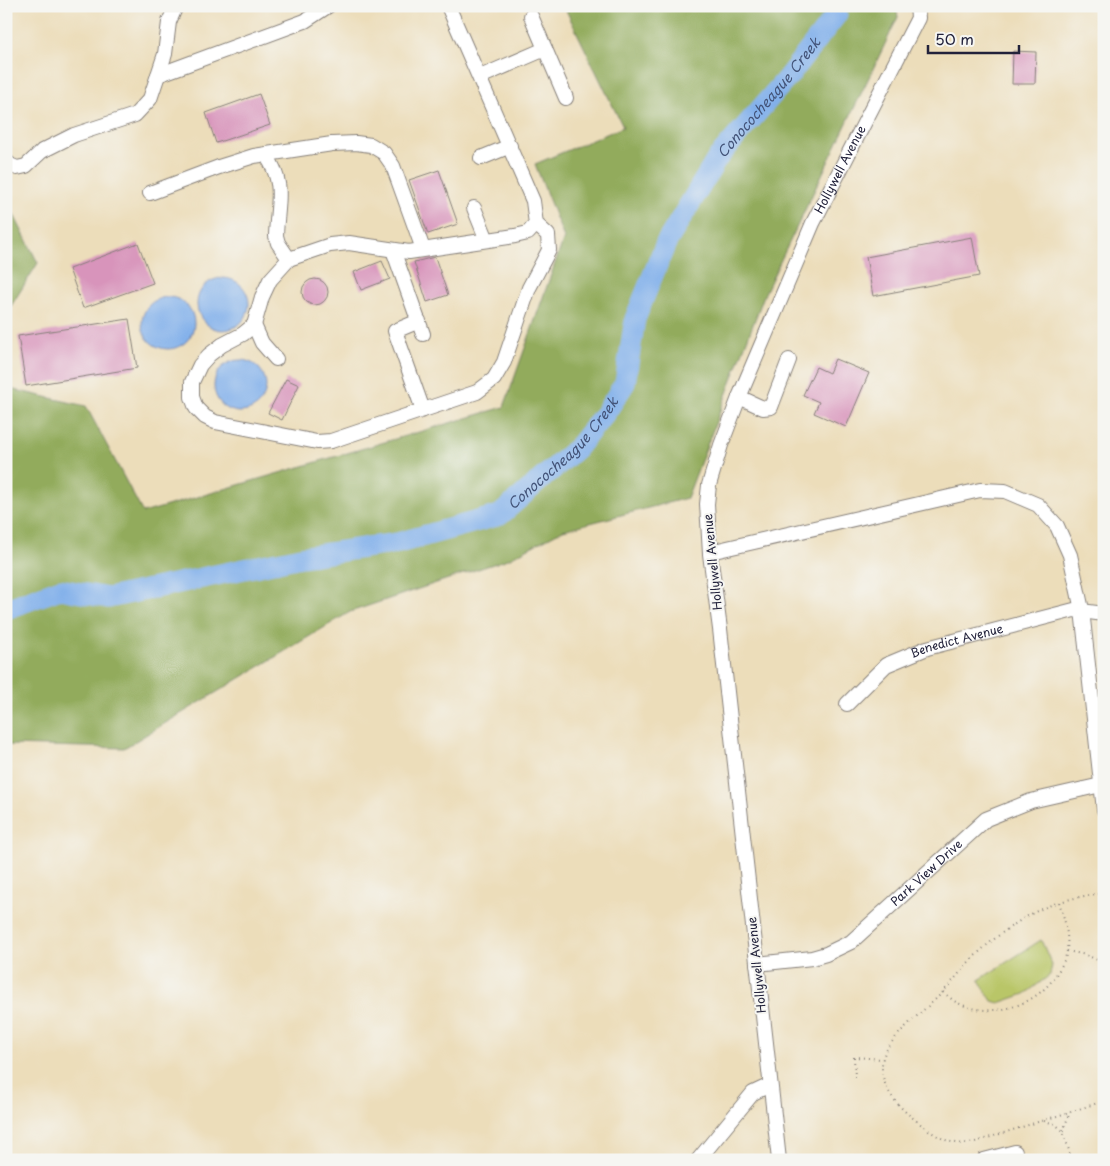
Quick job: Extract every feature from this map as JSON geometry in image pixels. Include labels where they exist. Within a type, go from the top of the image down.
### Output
[{"type":"street","points":[[6,161],[17,168],[26,166],[42,151],[74,135],[135,115],[150,99],[165,54],[169,22],[176,6]]},
{"type":"street","points":[[158,75],[279,31],[304,20],[328,6]]},
{"type":"street","points":[[448,6],[534,201],[536,224],[548,235],[549,250],[529,288],[504,362],[494,380],[477,392],[331,441],[317,442],[215,422],[204,417],[196,408],[192,397],[192,382],[200,365],[222,345],[243,334],[254,325],[262,297],[270,280],[289,259],[330,245],[349,243],[409,252],[528,233],[536,224]]},
{"type":"street","name":"Hollywell Avenue","points":[[779,1160],[710,552],[707,504],[709,484],[739,397],[813,223],[918,18],[916,6]]},
{"type":"street","points":[[531,16],[566,98]]},
{"type":"street","points":[[480,77],[545,49]]},
{"type":"street","points":[[150,193],[254,156],[332,144],[356,143],[372,146],[384,153],[393,166],[423,250]]},
{"type":"street","points":[[481,158],[510,146]]},
{"type":"street","points":[[266,155],[275,167],[279,182],[276,236],[278,243],[289,259]]},
{"type":"street","points":[[474,208],[487,240]]},
{"type":"street","points":[[393,250],[421,328],[395,331],[423,410]]},
{"type":"street","points":[[254,325],[262,343],[276,359]]},
{"type":"street","points":[[739,397],[763,408],[771,407],[789,360]]},
{"type":"street","points":[[710,552],[980,490],[1005,491],[1038,505],[1057,526],[1070,555],[1082,610],[1104,810]]},
{"type":"street","name":"Benedict Avenue","points":[[847,704],[886,665],[927,648],[1074,610],[1082,610]]},
{"type":"street","points":[[1082,610],[1104,614]]},
{"type":"street","name":"Park View Drive","points":[[757,964],[812,958],[826,954],[851,942],[986,820],[1030,800],[1101,786]]},
{"type":"street","points":[[698,1160],[753,1093],[770,1085]]},
{"type":"street","points":[[984,1160],[1015,1152]]},
{"type":"path","points":[[1104,893],[1059,902],[1034,912],[1006,929],[967,964],[943,992],[888,1045],[883,1059],[882,1072],[888,1092],[898,1105],[928,1130],[941,1138],[956,1143],[975,1142],[1104,1101]]},
{"type":"path","points":[[943,992],[958,1003],[974,1008],[995,1010],[1014,1008],[1031,1000],[1049,985],[1060,970],[1067,951],[1065,919],[1059,902]]},
{"type":"path","points":[[1067,951],[1086,955],[1104,963]]},
{"type":"path","points":[[855,1078],[854,1057],[883,1059]]},
{"type":"path","points":[[1063,1131],[1070,1112]]},
{"type":"path","points":[[1044,1121],[1055,1124],[1063,1131],[1072,1160]]},
{"type":"green space","points":[[564,6],[896,6],[898,17],[765,293],[687,498],[563,530],[508,559],[350,612],[124,748],[6,745],[6,382],[10,389],[86,406],[143,513],[504,407],[564,238],[535,164],[623,127]]},
{"type":"green space","points":[[6,199],[38,263],[6,314]]},
{"type":"green space","points":[[1041,940],[1052,965],[1050,975],[1025,994],[999,1003],[992,1001],[979,980]]},
{"type":"water","points":[[218,278],[228,278],[237,282],[245,290],[249,304],[245,318],[237,326],[228,330],[218,330],[209,326],[201,318],[197,309],[197,299],[201,290],[209,282]]},
{"type":"water","points":[[163,297],[173,297],[187,304],[194,318],[194,328],[187,342],[173,349],[163,349],[153,345],[146,338],[142,328],[142,318],[146,308],[153,301]]},
{"type":"water","points":[[235,360],[245,360],[254,364],[262,372],[266,386],[262,400],[254,408],[245,412],[235,412],[226,408],[218,400],[214,391],[214,381],[218,372],[226,364]]},
{"type":"building","points":[[1013,51],[1036,52],[1035,84],[1012,84]]},
{"type":"building","points":[[259,94],[270,125],[216,143],[206,113]]},
{"type":"building","points":[[439,170],[458,224],[428,234],[409,180]]},
{"type":"building","points":[[972,237],[979,276],[873,296],[866,257]]},
{"type":"building","points":[[138,243],[153,283],[83,308],[69,269]]},
{"type":"building","points":[[435,257],[448,295],[427,302],[414,262]]},
{"type":"building","points":[[382,261],[390,279],[361,290],[354,272]]},
{"type":"building","points":[[315,279],[324,283],[328,292],[324,301],[315,305],[306,301],[302,292],[306,283]]},
{"type":"building","points":[[129,319],[137,368],[26,386],[18,336]]},
{"type":"building","points":[[835,359],[869,373],[846,427],[814,413],[819,402],[803,395],[816,367],[829,373]]},
{"type":"building","points":[[286,379],[299,385],[282,420],[268,413]]},
{"type":"waterway","name":"Conococheague Creek","points":[[6,609],[60,589],[108,598],[301,557],[398,543],[500,515],[577,448],[606,412],[625,383],[635,319],[666,243],[717,159],[788,77],[837,14],[836,6]]}]
